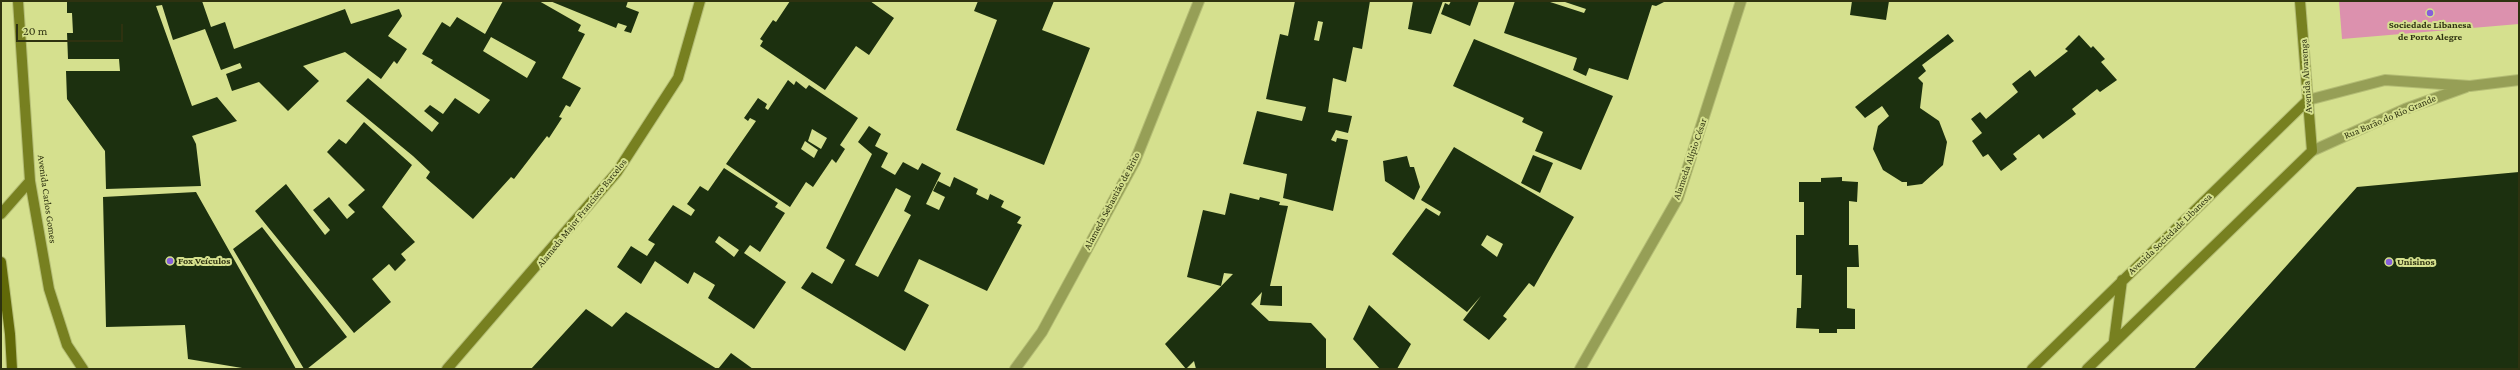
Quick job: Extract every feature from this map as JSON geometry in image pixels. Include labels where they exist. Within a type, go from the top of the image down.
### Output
[{"type":"main road","points":[[1,262],[10,334],[12,369]]},
{"type":"street","name":"Avenida Carlos Gomes","points":[[18,1],[30,181],[49,289],[67,344],[83,369]]},
{"type":"street","name":"Alameda Major Francisco Barcelos","points":[[452,367],[617,172],[678,78],[700,1]]},
{"type":"street","name":"Alameda Sebastião de Brito","points":[[1015,369],[1042,332],[1135,161],[1200,1]]},
{"type":"street","name":"Alameda Alípio César","points":[[1580,369],[1678,198],[1741,1]]},
{"type":"street","name":"Avenida Alvarenga","points":[[2300,1],[2312,151]]},
{"type":"street","name":"Rua Barão do Rio Grande","points":[[2308,100],[2384,80],[2470,86],[2519,80]]},
{"type":"street","name":"Rua Barão do Rio Grande","points":[[2312,151],[2405,109],[2470,86]]},
{"type":"street","name":"Avenida Sociedade Libanesa","points":[[2032,369],[2308,100]]},
{"type":"street","points":[[2087,369],[2114,341],[2312,151]]},
{"type":"street","points":[[1,214],[30,181]]},
{"type":"street","points":[[2114,341],[2122,280]]},
{"type":"shaded area","name":"Sociedade Libanesa de Porto Alegre","points":[[2339,1],[2519,1],[2519,24],[2342,39]]},
{"type":"building","points":[[67,1],[202,1],[211,27],[225,22],[234,49],[345,9],[351,24],[399,9],[402,16],[388,36],[407,49],[397,64],[394,61],[381,79],[345,52],[303,66],[319,81],[288,111],[259,82],[232,91],[226,74],[242,68],[240,63],[221,70],[205,29],[173,40],[162,5],[156,6],[192,106],[217,97],[237,121],[192,136],[196,144],[201,186],[106,189],[105,151],[67,99],[66,71],[120,71],[119,59],[68,59],[67,33],[73,33],[72,13],[67,13]]},
{"type":"building","points":[[503,1],[539,1],[581,25],[578,31],[585,34],[562,78],[581,88],[570,107],[566,105],[559,117],[562,118],[549,138],[547,136],[514,179],[511,177],[473,219],[426,178],[430,172],[413,156],[346,101],[368,78],[432,132],[439,123],[424,111],[430,105],[443,114],[455,98],[479,114],[490,100],[431,63],[433,60],[422,54],[442,22],[450,27],[457,17],[485,34]],"holes":[[[491,37],[536,62],[527,78],[483,51]]]},
{"type":"building","points":[[550,1],[628,1],[626,7],[639,12],[631,33],[624,31],[627,26],[618,23],[616,28]]},
{"type":"building","points":[[790,1],[870,1],[894,18],[869,55],[856,46],[825,90],[760,46],[763,41],[760,39],[773,20],[776,22]]},
{"type":"building","points":[[978,1],[1054,1],[1042,30],[1090,48],[1044,165],[956,130],[997,20],[974,11]]},
{"type":"building","points":[[1295,1],[1370,1],[1362,49],[1353,47],[1346,82],[1333,78],[1328,112],[1352,116],[1348,133],[1336,130],[1331,140],[1336,142],[1337,138],[1348,140],[1333,211],[1283,198],[1287,174],[1243,164],[1257,111],[1302,121],[1306,107],[1266,99],[1280,34],[1288,36]],"holes":[[[1318,21],[1323,22],[1319,41],[1314,40]]]},
{"type":"building","points":[[1413,1],[1443,1],[1431,34],[1408,29]]},
{"type":"building","points":[[1451,1],[1479,1],[1470,26],[1441,14],[1445,3],[1449,5]]},
{"type":"building","points":[[1515,1],[1547,1],[1584,13],[1586,9],[1562,1],[1666,1],[1656,6],[1652,5],[1628,80],[1589,68],[1586,76],[1573,70],[1577,58],[1504,33]]},
{"type":"building","points":[[1852,1],[1889,1],[1886,20],[1850,15]]},
{"type":"building","points":[[1948,34],[1954,41],[1922,65],[1926,71],[1918,78],[1923,83],[1920,108],[1939,121],[1947,142],[1943,165],[1922,184],[1907,186],[1907,182],[1902,182],[1883,170],[1873,149],[1878,126],[1889,116],[1882,106],[1865,118],[1855,107]]},
{"type":"building","points":[[2079,35],[2091,48],[2093,46],[2105,59],[2101,62],[2117,80],[2100,92],[2097,89],[2072,109],[2076,114],[2043,139],[2039,134],[2013,154],[2017,159],[2001,171],[1988,154],[1983,157],[1972,141],[1982,133],[1971,119],[1980,112],[1986,119],[2018,92],[2012,84],[2030,70],[2035,77],[2068,51],[2065,49]]},
{"type":"building","points":[[1474,39],[1613,96],[1581,170],[1535,151],[1543,132],[1522,122],[1524,118],[1453,86]]},
{"type":"building","points":[[788,80],[794,85],[796,81],[806,89],[809,85],[858,118],[840,145],[845,149],[836,163],[832,159],[813,187],[806,182],[790,207],[726,164],[756,121],[750,118],[748,121],[744,118],[758,98],[767,104],[765,108],[768,110]],"holes":[[[812,129],[827,138],[821,149],[808,141]],[[805,141],[818,150],[814,158],[801,149]]]},
{"type":"building","points":[[364,122],[412,165],[382,207],[415,242],[401,254],[406,260],[395,271],[389,264],[372,279],[391,302],[354,333],[255,211],[286,184],[325,235],[330,230],[313,210],[329,197],[347,219],[355,212],[348,205],[365,190],[327,152],[339,139],[346,144]]},
{"type":"building","points":[[869,126],[881,134],[875,146],[888,153],[881,167],[895,175],[903,162],[918,170],[922,163],[941,173],[926,204],[939,210],[945,197],[933,191],[938,181],[950,187],[954,177],[978,189],[976,194],[988,200],[990,194],[1004,201],[1001,207],[1021,217],[1017,223],[1022,225],[987,291],[919,259],[904,291],[929,305],[905,351],[801,288],[812,272],[832,284],[845,260],[826,248],[872,154],[858,142]],"holes":[[[896,188],[911,196],[904,211],[911,215],[878,277],[855,265]]]},
{"type":"building","points":[[1454,147],[1574,217],[1534,287],[1529,283],[1503,316],[1507,319],[1489,340],[1463,320],[1481,296],[1467,312],[1392,254],[1426,208],[1439,216],[1441,212],[1421,200]],"holes":[[[1487,235],[1503,244],[1497,257],[1481,245]]]},
{"type":"building","points":[[1533,155],[1553,163],[1540,193],[1521,183]]},
{"type":"building","points":[[1407,156],[1410,167],[1414,167],[1420,187],[1414,200],[1385,181],[1383,161]]},
{"type":"building","points":[[724,168],[778,203],[775,207],[785,213],[760,252],[750,245],[744,253],[786,282],[754,329],[708,298],[715,285],[694,272],[688,284],[655,261],[641,284],[617,267],[631,246],[647,256],[655,244],[648,240],[673,205],[691,216],[695,210],[687,204],[700,186],[708,191]],"holes":[[[719,236],[739,250],[734,257],[715,242]]]},
{"type":"building","name":"Unisinos","points":[[2519,172],[2519,369],[2194,369],[2357,187]]},
{"type":"building","points":[[1842,177],[1842,181],[1858,182],[1857,202],[1849,201],[1849,245],[1858,245],[1859,267],[1847,267],[1847,308],[1855,309],[1855,329],[1837,329],[1837,333],[1819,333],[1819,329],[1796,328],[1797,308],[1801,308],[1802,275],[1796,275],[1796,235],[1804,235],[1804,202],[1799,202],[1799,182],[1821,182],[1821,178]]},
{"type":"building","name":"Fox Veículos","points":[[196,192],[296,369],[248,369],[188,359],[185,325],[106,327],[103,197]]},
{"type":"building","points":[[1230,193],[1259,200],[1260,197],[1280,202],[1279,205],[1288,206],[1270,286],[1282,286],[1282,306],[1260,305],[1262,292],[1251,304],[1269,321],[1311,323],[1326,339],[1326,369],[1196,369],[1194,361],[1186,369],[1165,344],[1233,274],[1224,273],[1221,286],[1187,277],[1203,210],[1225,215]]},
{"type":"building","points":[[262,227],[347,337],[307,369],[304,369],[233,249]]},
{"type":"building","points":[[1369,305],[1411,344],[1397,369],[1380,369],[1353,339]]},
{"type":"building","points":[[586,309],[612,327],[626,312],[717,369],[531,369]]},
{"type":"building","points":[[731,353],[753,369],[718,369]]},
{"type":"place","name":"Sociedade Libanesa de Porto Alegre","points":[[2430,13]]},
{"type":"place","name":"Fox Veículos","points":[[170,261]]},
{"type":"place","name":"Unisinos","points":[[2389,262]]}]
